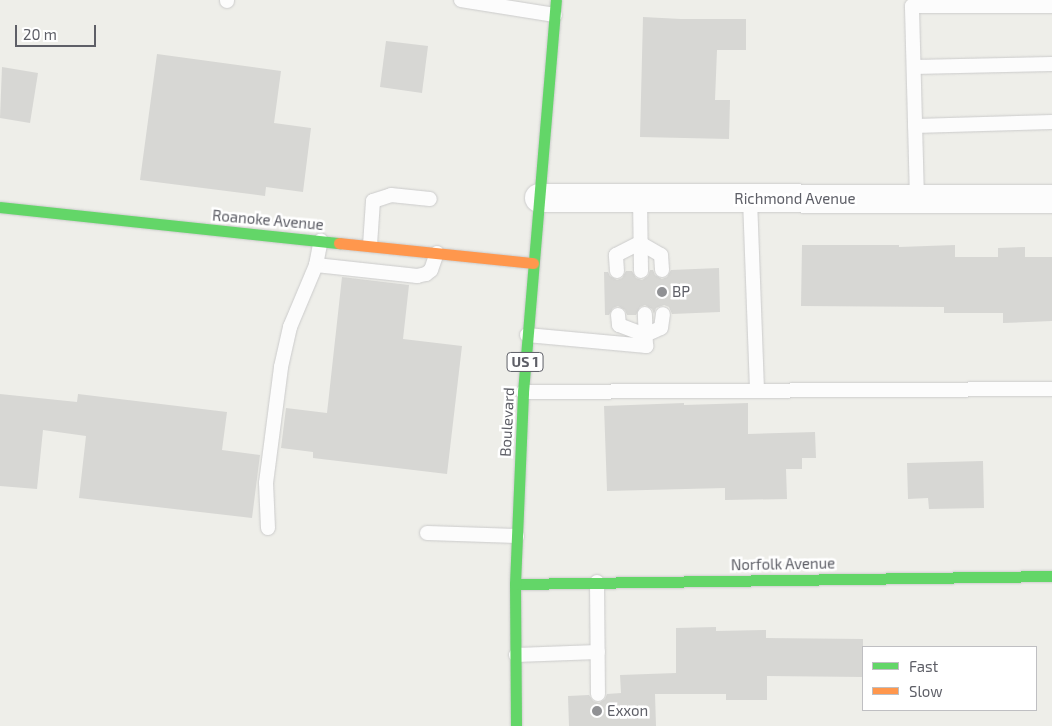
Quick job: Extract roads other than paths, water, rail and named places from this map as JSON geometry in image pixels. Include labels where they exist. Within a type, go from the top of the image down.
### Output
[{"type":"street","name":"Boulevard","points":[[516,726],[515,584],[523,392],[556,0]]},
{"type":"street","name":"Richmond Avenue","points":[[539,198],[1052,198]]},
{"type":"street","name":"Roanoke Avenue","points":[[0,208],[534,263]]},
{"type":"street","name":"Norfolk Avenue","points":[[515,584],[1052,576]]},
{"type":"lane","points":[[461,0],[555,15]]},
{"type":"lane","points":[[917,199],[912,6],[1052,6]]},
{"type":"lane","points":[[914,67],[1052,64]]},
{"type":"lane","points":[[915,126],[1052,122]]},
{"type":"lane","points":[[370,245],[373,201],[391,195],[430,198]]},
{"type":"lane","points":[[640,198],[641,271]]},
{"type":"lane","points":[[750,199],[758,391]]},
{"type":"lane","points":[[268,528],[266,483],[281,367],[290,327],[316,264],[321,240]]},
{"type":"lane","points":[[640,243],[661,255],[662,270]]},
{"type":"lane","points":[[617,271],[616,255],[640,243]]},
{"type":"lane","points":[[316,264],[417,276],[426,274],[431,270],[437,253]]},
{"type":"lane","points":[[527,335],[646,346],[645,314]]},
{"type":"lane","points":[[618,315],[619,325],[645,335],[662,328],[663,314]]},
{"type":"lane","points":[[523,392],[1052,389]]},
{"type":"lane","points":[[428,533],[517,536]]},
{"type":"lane","points":[[598,582],[598,694]]},
{"type":"lane","points":[[516,655],[598,652]]},
{"type":"place","name":"BP","points":[[662,292]]},
{"type":"place","name":"Exxon","points":[[597,711]]}]
